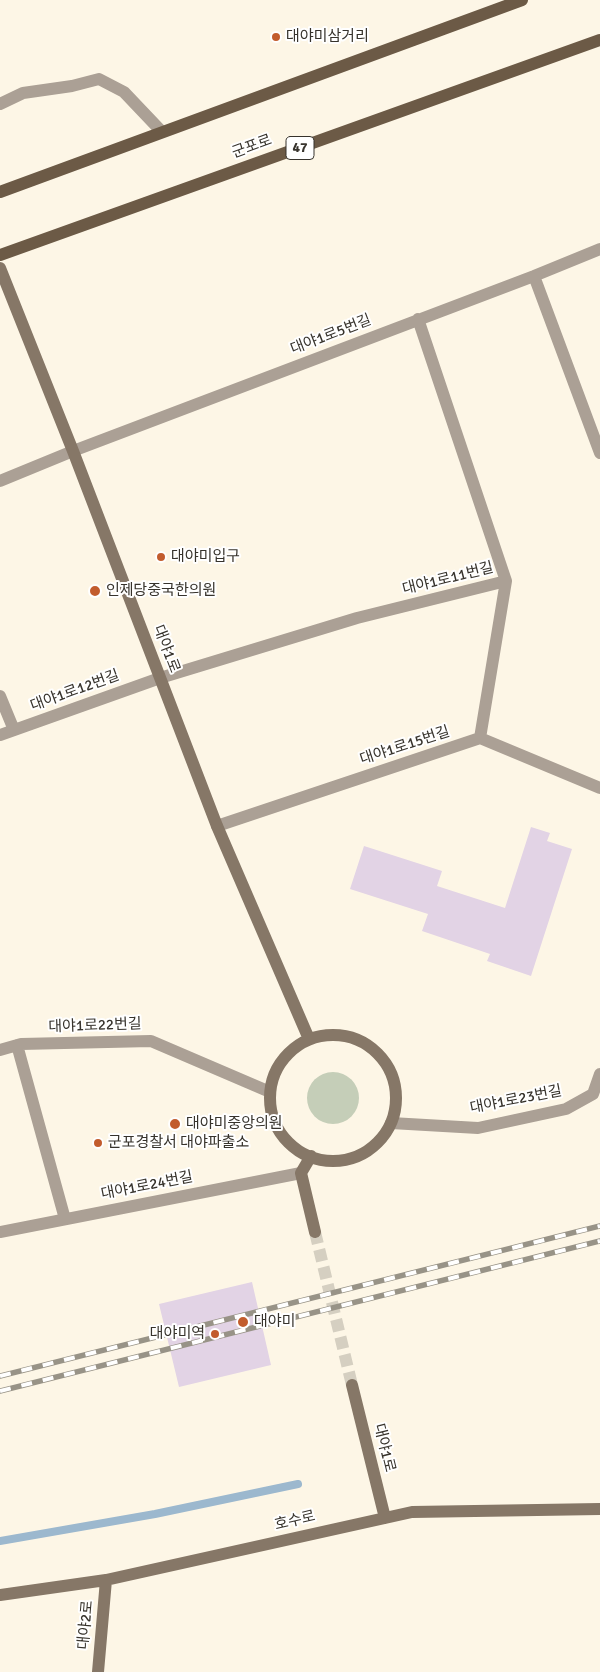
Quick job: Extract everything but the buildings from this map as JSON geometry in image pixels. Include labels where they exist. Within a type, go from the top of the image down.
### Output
[{"type":"main road","points":[[0,192],[522,0]]},
{"type":"main road","name":"군포로","points":[[0,255],[600,40]]},
{"type":"street","points":[[0,104],[23,93],[72,86],[99,79],[124,92],[162,132]]},
{"type":"street","name":"대야1로5번길","points":[[0,482],[73,451],[534,276],[600,249]]},
{"type":"street","name":"대야1로","points":[[0,268],[218,826],[309,1039]]},
{"type":"street","points":[[534,276],[600,452]]},
{"type":"street","name":"대야1로11번길","points":[[160,678],[357,618],[506,581],[418,319]]},
{"type":"street","points":[[506,581],[480,738],[600,788]]},
{"type":"street","name":"대야1로12번길","points":[[0,735],[160,678]]},
{"type":"street","points":[[0,696],[14,730]]},
{"type":"street","name":"대야1로15번길","points":[[218,826],[480,738]]},
{"type":"street","points":[[334,1034],[358,1039],[379,1054],[392,1074],[397,1099],[392,1123],[381,1139],[367,1152],[349,1159],[330,1161],[311,1156],[294,1146],[280,1131],[272,1112],[270,1092],[274,1076],[282,1060],[294,1048],[309,1039],[334,1034]]},
{"type":"street","name":"대야1로22번길","points":[[0,1050],[17,1046],[151,1041],[270,1092]]},
{"type":"street","points":[[17,1046],[65,1219]]},
{"type":"street","name":"대야1로23번길","points":[[392,1123],[478,1128],[566,1109],[593,1094],[600,1074]]},
{"type":"street","points":[[311,1156],[301,1173],[315,1232]]},
{"type":"street","name":"대야1로24번길","points":[[0,1232],[301,1173]]},
{"type":"street","name":"대야1로","points":[[352,1385],[385,1518]]},
{"type":"street","name":"호수로","points":[[0,1595],[106,1580],[412,1512],[600,1509]]},
{"type":"street","name":"대야2로","points":[[98,1672],[106,1580]]},
{"type":"green space","points":[[328,1072],[338,1072],[352,1079],[359,1093],[359,1103],[352,1117],[338,1124],[328,1124],[318,1120],[311,1113],[307,1103],[307,1093],[311,1083],[318,1076]]},
{"type":"waterway","points":[[0,1541],[155,1514],[298,1484]]},
{"type":"tunnel","points":[[315,1232],[352,1385]]},
{"type":"railway","points":[[0,1376],[600,1226]]},
{"type":"railway","points":[[0,1391],[600,1241]]},
{"type":"place","name":"대야미삼거리","points":[[276,37]]},
{"type":"place","name":"대야미입구","points":[[161,557]]},
{"type":"place","name":"인제당중국한의원","points":[[95,591]]},
{"type":"place","name":"대야미중앙의원","points":[[175,1124]]},
{"type":"place","name":"군포경찰서 대야파출소","points":[[98,1143]]},
{"type":"place","name":"대야미","points":[[243,1322]]},
{"type":"place","name":"대야미역","points":[[215,1334]]}]
